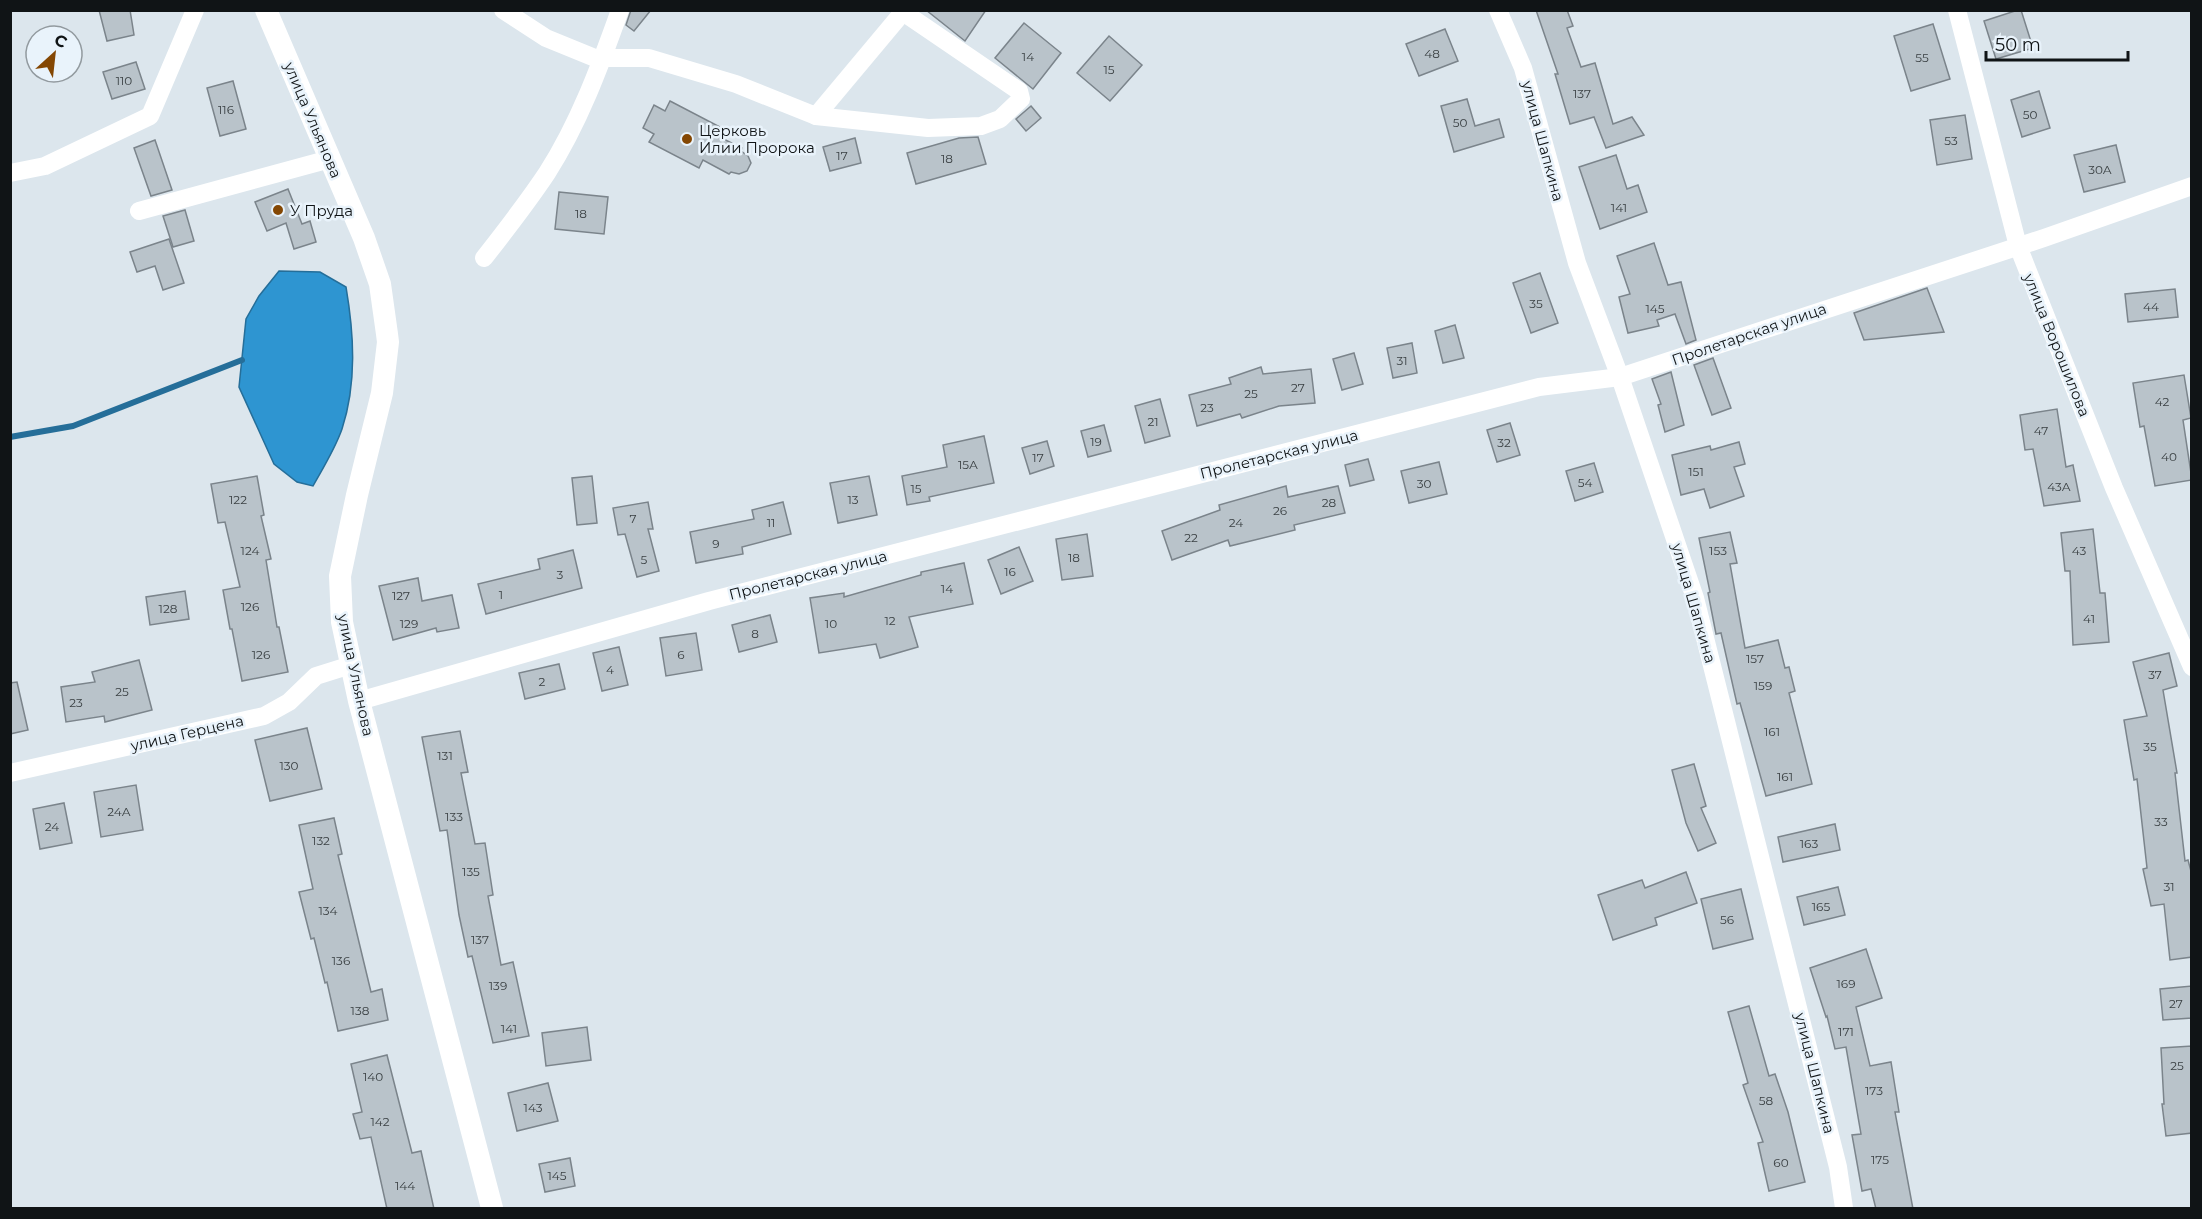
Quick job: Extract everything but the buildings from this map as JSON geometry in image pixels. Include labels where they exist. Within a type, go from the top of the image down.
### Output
[{"type":"main road","name":"улица Ульянова","points":[[266,10],[364,238],[380,284],[388,342],[382,393],[340,576],[342,622],[359,701],[492,1209]]},
{"type":"street","points":[[10,173],[45,166],[150,116],[195,10]]},
{"type":"street","points":[[503,10],[546,38],[595,58],[649,58],[736,84],[816,116],[928,128],[981,126],[1000,119],[1021,99],[1018,91],[902,11],[816,116]]},
{"type":"street","points":[[484,258],[547,172],[572,128],[603,58],[620,10]]},
{"type":"street","name":"улица Шапкина","points":[[1498,10],[1523,68],[1577,263],[1620,377],[1695,597],[1838,1167],[1844,1209]]},
{"type":"street","name":"улица Ворошилова","points":[[1957,10],[2018,246],[2114,488],[2192,667]]},
{"type":"street","points":[[140,211],[330,159]]},
{"type":"street","name":"Пролетарская улица","points":[[359,701],[709,601],[1539,387],[1620,377],[2018,246],[2192,186]]},
{"type":"street","name":"улица Герцена","points":[[10,773],[264,716],[289,702],[315,676],[351,665]]},
{"type":"water","points":[[279,271],[320,272],[346,287],[353,358],[350,394],[342,429],[313,486],[297,482],[274,464],[239,387],[246,319],[259,296]]},
{"type":"waterway","points":[[10,437],[73,426],[242,360]]},
{"type":"place","name":"Церковь Илии Пророка","points":[[687,139]]},
{"type":"place","name":"У Пруда","points":[[278,210]]}]
